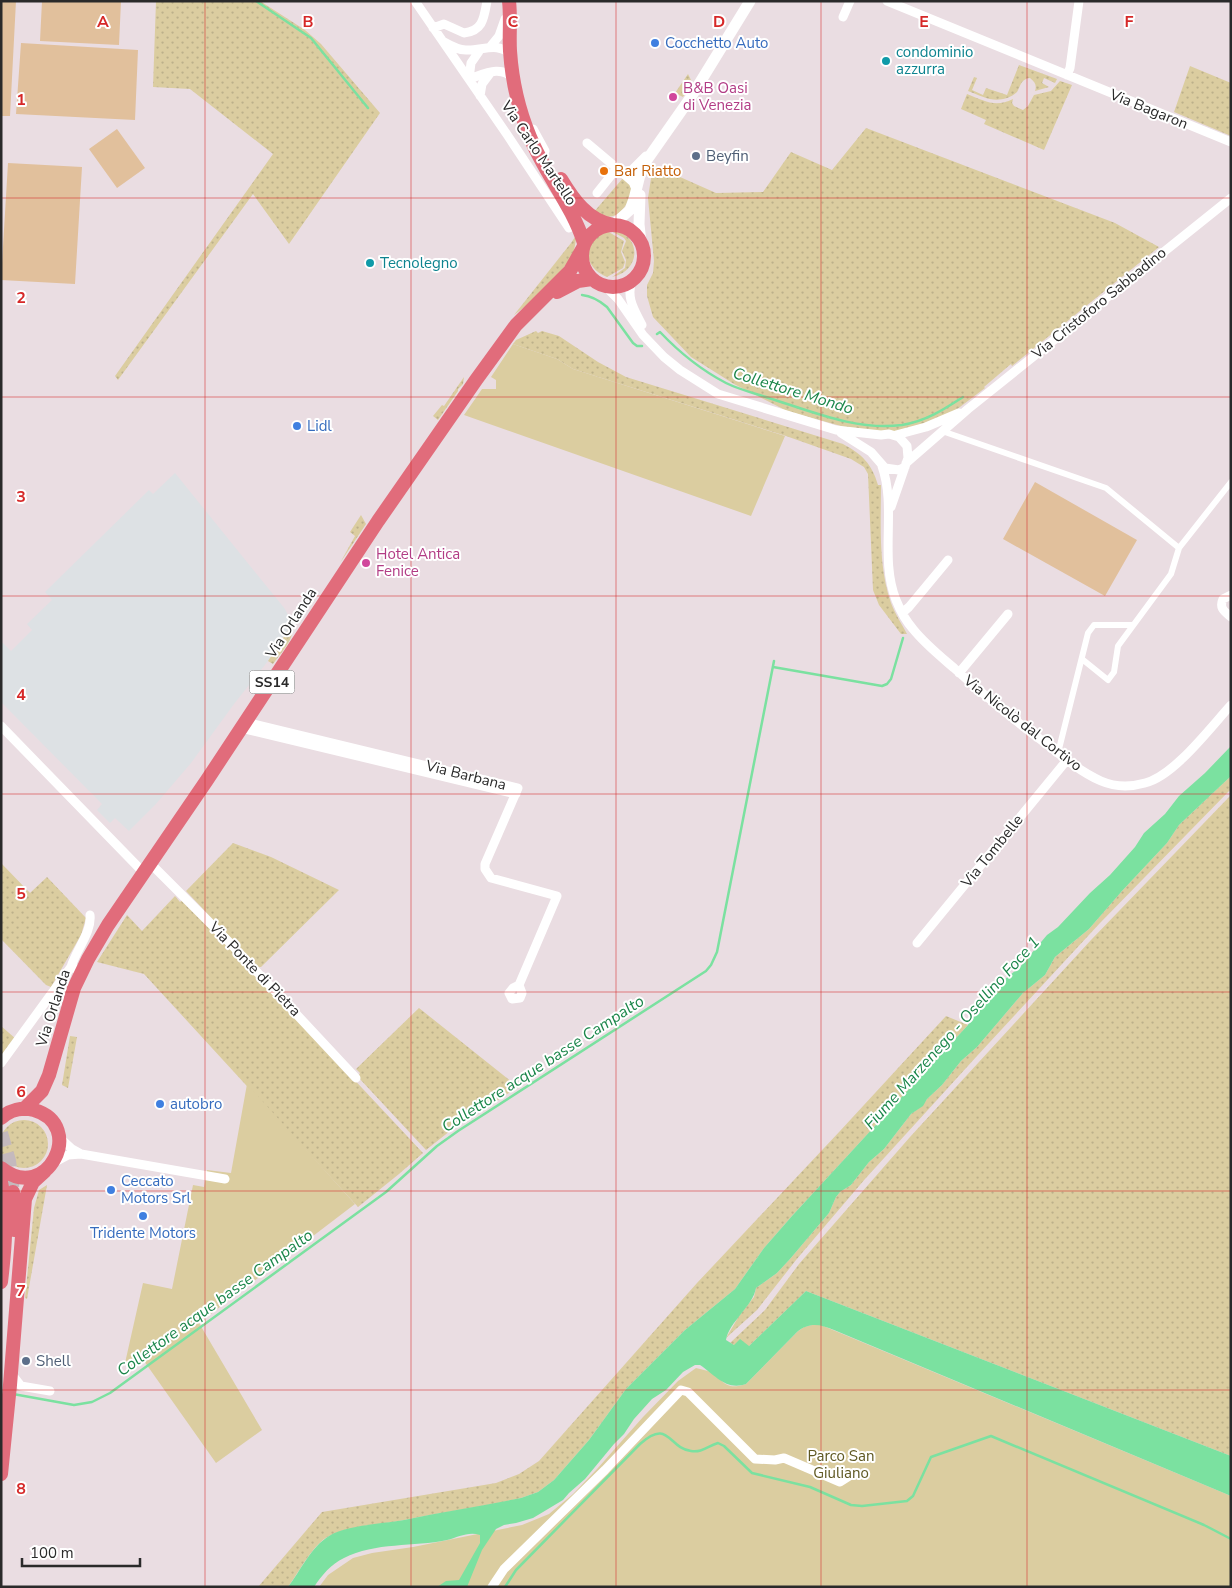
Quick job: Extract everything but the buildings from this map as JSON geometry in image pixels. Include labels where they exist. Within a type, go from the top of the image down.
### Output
[{"type":"main road","name":"Via Carlo Martello","points":[[508,1],[510,54],[514,81],[530,136],[540,158],[571,211],[584,246]]},
{"type":"main road","name":"Via Carlo Martello","points":[[519,1],[519,56],[524,90],[545,151],[565,185],[590,216],[603,223],[613,225]]},
{"type":"main road","points":[[649,155],[640,193],[639,224],[643,260],[639,271],[632,280],[615,286],[598,282],[583,266],[584,246],[596,230],[613,225],[630,210],[640,171],[649,155],[691,97],[750,1]]},
{"type":"main road","points":[[613,225],[629,230],[641,243]]},
{"type":"main road","name":"Via Orlanda","points":[[10,1112],[42,1091],[49,1075],[70,1000],[76,969],[147,868],[378,521],[502,344],[516,326],[570,271],[584,246]]},
{"type":"main road","name":"Via Orlanda","points":[[532,309],[571,283],[598,282]]},
{"type":"main road","name":"Via Orlanda","points":[[48,1118],[46,1107],[49,1075]]},
{"type":"main road","name":"SS14","points":[[10,1112],[40,1112],[55,1127],[59,1137]]},
{"type":"main road","points":[[1,1474],[25,1199],[33,1182],[49,1167],[58,1154],[59,1137]]},
{"type":"main road","points":[[1,1168],[12,1175],[23,1178],[35,1176],[49,1167]]},
{"type":"main road","points":[[1,1182],[5,1203],[6,1239],[1,1282]]},
{"type":"main road","points":[[7,1390],[14,1240],[13,1192]]},
{"type":"street","name":"Via Carlo Martello","points":[[415,1],[569,228]]},
{"type":"street","points":[[433,28],[444,24],[464,33],[477,29],[484,19],[487,1]]},
{"type":"street","name":"Via Carlo Martello","points":[[490,47],[503,30],[508,1]]},
{"type":"street","points":[[843,16],[850,1]]},
{"type":"street","name":"Via Bagaron","points":[[887,1],[904,5],[1067,75],[1231,142]]},
{"type":"street","points":[[1067,75],[1070,68],[1079,1]]},
{"type":"street","points":[[442,41],[459,49],[476,50]]},
{"type":"street","points":[[455,60],[476,50],[490,47],[500,48],[510,54]]},
{"type":"street","points":[[476,50],[471,63],[469,79],[491,72]]},
{"type":"street","name":"Via Carlo Martello","points":[[510,54],[515,62],[522,99],[528,117],[545,151]]},
{"type":"street","name":"Via Carlo Martello","points":[[480,96],[482,84],[491,72],[502,71],[514,81]]},
{"type":"street","points":[[587,143],[625,174],[633,182],[636,189]]},
{"type":"street","points":[[625,174],[628,174],[649,155]]},
{"type":"street","points":[[597,192],[617,168]]},
{"type":"street","name":"Via Cristoforo Sabbadino","points":[[906,465],[968,409],[1231,198]]},
{"type":"street","name":"Via Cristoforo Sabbadino","points":[[632,280],[629,300],[651,343]]},
{"type":"street","name":"Via Cristoforo Sabbadino","points":[[598,282],[618,299],[640,330],[664,357],[680,370],[718,394],[836,430],[881,435],[896,435],[926,427],[968,409]]},
{"type":"street","name":"Via Cristoforo Sabbadino","points":[[836,430],[871,452],[882,466]]},
{"type":"street","points":[[942,431],[1106,488],[1179,548]]},
{"type":"street","points":[[871,452],[870,447],[873,441],[881,435]]},
{"type":"street","points":[[882,466],[896,470],[906,465],[907,446],[896,435]]},
{"type":"street","name":"Via Nicolò dal Cortivo","points":[[889,520],[892,505],[906,465]]},
{"type":"street","name":"Via Nicolò dal Cortivo","points":[[882,466],[886,476],[888,494],[890,576],[902,613],[921,638],[959,673],[1067,760],[1102,781],[1132,786],[1147,783],[1162,776],[1177,764],[1231,705]]},
{"type":"street","points":[[1082,659],[1108,680],[1114,672],[1118,646],[1171,574],[1179,548],[1231,482]]},
{"type":"street","points":[[902,613],[948,560]]},
{"type":"street","points":[[1231,595],[1223,599],[1221,606],[1222,610],[1231,617]]},
{"type":"street","points":[[959,673],[1008,614]]},
{"type":"street","points":[[1058,753],[1088,633],[1094,625],[1133,625]]},
{"type":"street","name":"Via Barbana","points":[[243,725],[516,794],[485,864],[485,869],[491,878],[556,896],[519,986]]},
{"type":"street","name":"Via Ponte di Pietra","points":[[1,726],[147,868],[229,942],[356,1078]]},
{"type":"street","name":"Via Tombelle","points":[[917,943],[1067,760]]},
{"type":"street","points":[[1,1063],[52,993],[76,969],[75,955],[89,928],[90,915]]},
{"type":"street","points":[[59,1137],[72,1149],[82,1154],[225,1179]]},
{"type":"street","points":[[49,1167],[68,1156],[82,1154]]},
{"type":"street","points":[[7,1390],[21,1386],[50,1391]]},
{"type":"street","points":[[492,1587],[504,1569],[605,1470],[681,1390],[688,1392],[755,1459],[775,1460],[784,1458],[840,1482],[851,1475]]},
{"type":"shaded area","points":[[1,1],[16,1],[10,116],[1,116]]},
{"type":"shaded area","points":[[42,1],[121,1],[119,45],[40,41]]},
{"type":"shaded area","points":[[21,43],[138,50],[135,120],[16,114]]},
{"type":"shaded area","points":[[117,129],[145,168],[117,188],[89,149]]},
{"type":"shaded area","points":[[8,163],[82,167],[75,284],[1,280]]},
{"type":"shaded area","points":[[175,473],[285,609],[290,619],[289,629],[268,661],[191,763],[155,805],[129,831],[115,818],[110,823],[97,810],[102,804],[1,702],[1,643],[11,651],[32,630],[27,624],[52,600],[45,592],[149,490],[153,494]]},
{"type":"shaded area","points":[[1035,482],[1137,540],[1105,596],[1003,539]]},
{"type":"shaded area","points":[[1231,746],[1231,776],[1179,825],[1167,843],[1089,929],[1055,957],[1045,975],[1023,993],[977,1047],[961,1061],[942,1085],[927,1099],[923,1106],[911,1114],[884,1149],[869,1162],[851,1185],[840,1192],[829,1213],[790,1259],[777,1273],[756,1288],[754,1295],[728,1333],[726,1340],[734,1345],[740,1339],[749,1346],[806,1291],[1231,1456],[1231,1496],[834,1330],[824,1326],[810,1325],[797,1332],[746,1384],[739,1386],[727,1384],[700,1365],[695,1365],[683,1372],[666,1390],[652,1399],[585,1479],[563,1500],[533,1518],[504,1525],[496,1529],[482,1550],[467,1587],[437,1587],[446,1581],[459,1580],[480,1543],[480,1535],[476,1534],[434,1542],[369,1549],[339,1560],[314,1587],[288,1587],[317,1546],[336,1532],[521,1498],[538,1492],[554,1480],[589,1440],[626,1389],[685,1330],[735,1289],[764,1248],[968,1025],[973,1014],[994,988],[1020,967],[1047,935],[1058,927],[1110,875],[1135,847],[1144,833],[1165,814],[1179,796]]},
{"type":"green space","points":[[156,1],[260,1],[305,30],[321,44],[380,113],[289,244],[253,194],[118,380],[115,376],[273,154],[190,89],[153,87]]},
{"type":"green space","points":[[1019,65],[1057,79],[1055,83],[1044,78],[1042,83],[1049,87],[1035,91],[1034,82],[1030,78],[1027,79],[1016,93],[997,100],[968,91],[974,77],[977,78],[972,90],[983,95],[986,88],[1007,95]]},
{"type":"green space","points":[[1190,66],[1231,83],[1231,136],[1174,112]]},
{"type":"green space","points":[[688,74],[692,82],[683,97],[675,93]]},
{"type":"green space","points":[[1060,81],[1072,85],[1044,150],[984,124],[986,120],[961,109],[967,94],[995,103],[1007,102],[1013,99],[1012,103],[1014,106],[1023,110],[1028,106],[1034,95],[1051,91]]},
{"type":"green space","points":[[866,128],[1115,223],[1159,247],[1012,366],[1011,364],[985,388],[956,410],[943,417],[903,430],[890,432],[848,428],[787,411],[734,384],[691,357],[653,317],[647,296],[647,285],[653,273],[654,261],[648,198],[653,165],[716,193],[763,192],[791,152],[832,170]]},
{"type":"green space","points":[[623,178],[631,187],[630,197],[625,207],[611,217],[593,213]]},
{"type":"green space","points":[[607,231],[624,241],[621,252],[625,262],[623,268],[607,277],[593,267],[589,261],[588,254],[592,240]]},
{"type":"green space","points":[[611,231],[628,237],[634,251],[629,267],[622,273],[612,277],[625,268],[626,260],[622,251],[626,241]]},
{"type":"green space","points":[[577,234],[573,256],[544,292],[514,315],[571,243]]},
{"type":"green space","points":[[536,331],[538,333],[542,331],[559,336],[598,362],[626,377],[843,444],[861,456],[873,471],[878,485],[881,485],[881,545],[884,574],[891,603],[907,634],[901,634],[879,605],[873,590],[868,474],[864,467],[851,459],[786,436],[573,369],[557,359],[513,344],[516,340]]},
{"type":"green space","points":[[513,344],[557,359],[573,369],[785,436],[751,516],[464,415],[482,389],[496,389],[496,380],[491,377]]},
{"type":"green space","points":[[464,377],[463,384],[438,420],[433,416],[442,405],[444,406]]},
{"type":"green space","points":[[361,515],[366,524],[340,563],[355,536],[350,532]]},
{"type":"green space","points":[[289,614],[293,628],[292,635],[273,664],[268,661],[289,629]]},
{"type":"green space","points":[[1231,776],[1231,789],[1100,923],[977,1056],[865,1179],[796,1260],[757,1310],[726,1338],[739,1316],[754,1297],[756,1288],[777,1273],[790,1259],[829,1213],[840,1192],[851,1185],[869,1162],[884,1149],[911,1114],[922,1106],[942,1085],[961,1061],[977,1047],[1023,993],[1045,975],[1055,957],[1089,929],[1167,843],[1179,825]]},
{"type":"green space","points":[[1231,795],[1231,1456],[806,1291],[748,1347],[730,1343],[765,1310],[799,1264],[910,1137],[1091,940]]},
{"type":"green space","points":[[233,843],[271,857],[339,890],[261,967],[258,967],[186,891]]},
{"type":"green space","points":[[2,864],[30,893],[47,877],[86,918],[81,935],[51,987],[46,985],[1,939]]},
{"type":"green space","points":[[175,896],[180,902],[183,899],[212,928],[423,1153],[358,1207],[144,974],[97,962],[127,915],[142,931]]},
{"type":"green space","points":[[419,1008],[518,1087],[450,1131],[426,1150],[358,1077],[360,1073],[356,1069]]},
{"type":"green space","points":[[946,1016],[968,1025],[792,1216],[764,1248],[735,1289],[685,1330],[626,1389],[589,1440],[554,1480],[538,1492],[521,1498],[395,1522],[356,1527],[338,1532],[317,1545],[288,1587],[258,1587],[322,1512],[496,1483],[519,1474],[539,1461],[697,1283]]},
{"type":"green space","points":[[1,1026],[16,1039],[1,1060]]},
{"type":"green space","points":[[70,1036],[77,1037],[68,1088],[62,1085]]},
{"type":"green space","points":[[247,1084],[355,1204],[199,1323],[262,1430],[216,1463],[144,1361],[130,1371],[125,1363],[143,1283],[172,1289],[193,1185],[204,1187],[207,1170],[231,1173]]},
{"type":"green space","points":[[19,1120],[29,1120],[38,1124],[44,1130],[48,1144],[44,1158],[38,1164],[29,1168],[19,1168],[10,1164],[4,1158],[0,1149],[0,1139],[4,1130],[10,1124]]},
{"type":"green space","points":[[47,1185],[27,1299],[25,1298],[34,1208],[39,1190]]},
{"type":"green space","name":"Parco San Giuliano","points":[[821,1325],[1231,1496],[1231,1587],[319,1587],[328,1575],[353,1558],[522,1525],[549,1514],[573,1494],[678,1381],[696,1368],[708,1371],[728,1385],[738,1386],[746,1384],[797,1332],[804,1327]]},
{"type":"waterway","name":"Collettore Mondo","points":[[256,1],[311,38],[368,108]]},
{"type":"waterway","name":"Collettore Mondo","points":[[582,295],[596,299],[607,307],[633,343],[637,346],[642,346]]},
{"type":"waterway","name":"Collettore Mondo","points":[[657,334],[660,332],[699,366],[731,385],[820,415],[852,423],[885,426],[911,423],[934,414],[963,397]]},
{"type":"waterway","points":[[773,667],[882,686],[891,679],[903,638]]},
{"type":"waterway","name":"Collettore acque basse Campalto","points":[[13,1394],[74,1405],[92,1402],[110,1393],[386,1192],[437,1146],[458,1131],[706,971],[717,952],[774,661]]},
{"type":"waterway","points":[[505,1587],[516,1570],[640,1444],[657,1434],[663,1434],[683,1449],[691,1451],[702,1450],[718,1443],[724,1446],[752,1473],[810,1487],[851,1505],[862,1506],[907,1501],[913,1496],[931,1457],[991,1436],[1204,1525],[1231,1539]]},
{"type":"tunnel","points":[[1,1133],[9,1161],[13,1192]]},
{"type":"place","name":"Cocchetto Auto","points":[[655,43]]},
{"type":"place","name":"condominio azzurra","points":[[886,61]]},
{"type":"place","name":"B&B Oasi di Venezia","points":[[673,97]]},
{"type":"place","name":"Beyfin","points":[[696,156]]},
{"type":"place","name":"Bar Riatto","points":[[604,171]]},
{"type":"place","name":"Tecnolegno","points":[[370,263]]},
{"type":"place","name":"Lidl","points":[[297,426]]},
{"type":"place","name":"Hotel Antica Fenice","points":[[366,563]]},
{"type":"place","name":"autobro","points":[[160,1104]]},
{"type":"place","name":"Ceccato Motors Srl","points":[[111,1190]]},
{"type":"place","name":"Tridente Motors","points":[[143,1216]]},
{"type":"place","name":"Shell","points":[[26,1361]]},
{"type":"water label","name":"Fiume Marzenego - Osellino Foce 1","points":[[952,1033]]}]
